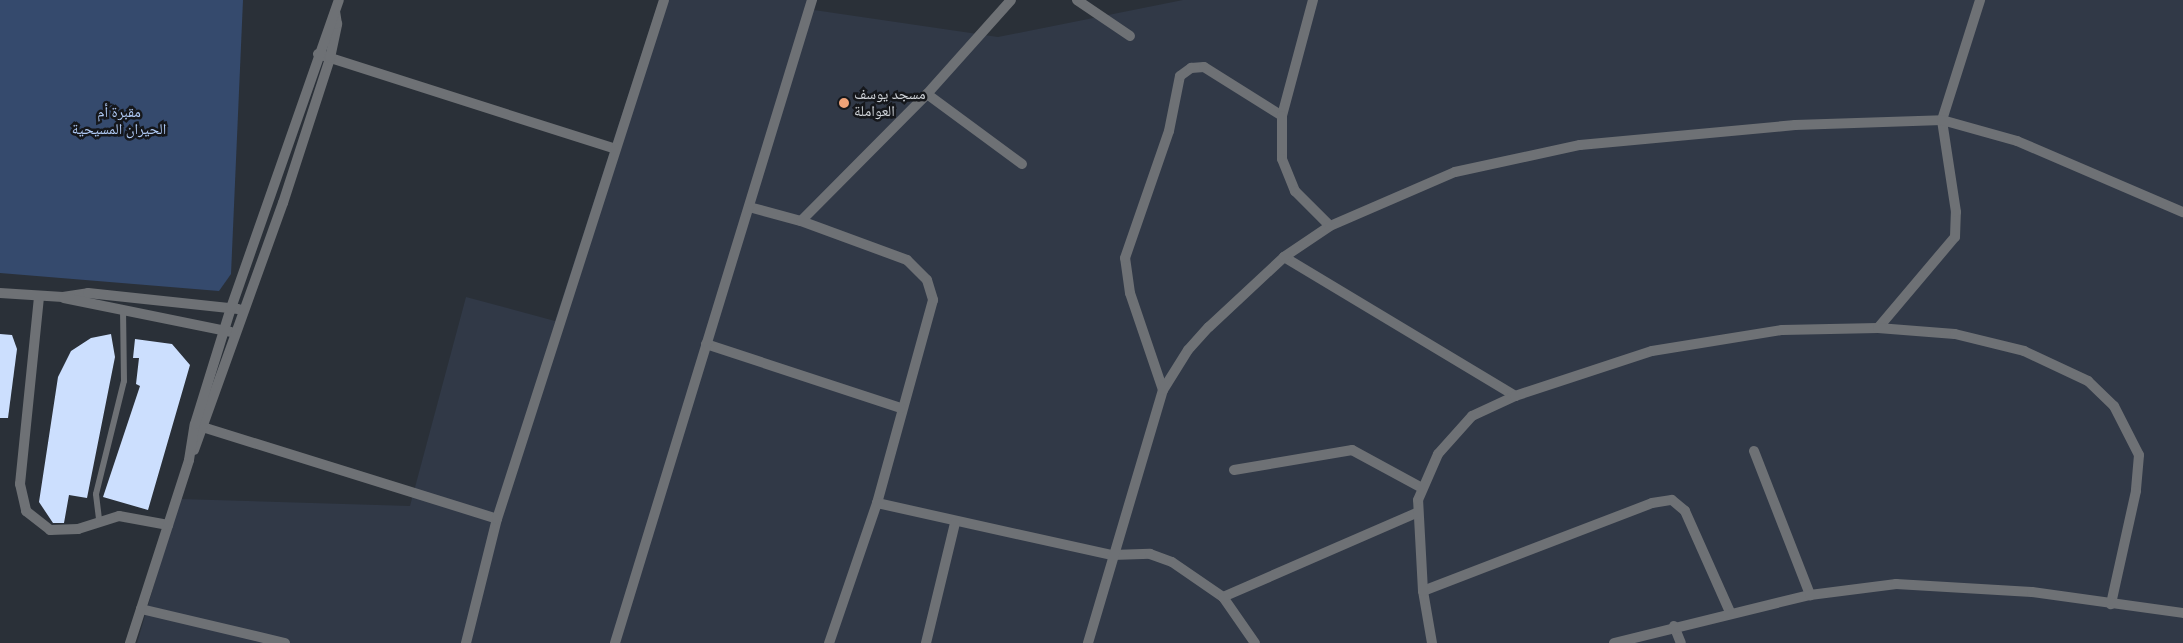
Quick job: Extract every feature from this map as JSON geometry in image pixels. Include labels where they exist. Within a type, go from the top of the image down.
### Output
[{"type":"street","points":[[130,643],[189,460],[195,424],[231,308],[318,54],[339,0]]},
{"type":"street","points":[[466,643],[497,519],[664,0]]},
{"type":"street","points":[[615,643],[812,0]]},
{"type":"street","points":[[801,221],[927,94],[1011,0]]},
{"type":"street","points":[[1077,0],[1130,36]]},
{"type":"street","points":[[1313,0],[1282,116],[1286,171],[1311,212],[1330,226]]},
{"type":"street","points":[[1878,328],[1955,237],[1956,212],[1942,120],[1980,0]]},
{"type":"street","points":[[189,460],[206,428],[330,58],[335,12]]},
{"type":"street","points":[[318,54],[615,149]]},
{"type":"street","points":[[1163,390],[1130,293],[1125,258],[1170,131],[1180,76],[1191,68],[1204,67],[1282,116]]},
{"type":"street","points":[[927,94],[1022,164]]},
{"type":"street","points":[[1088,643],[1112,555],[1163,390],[1198,338],[1284,257],[1330,226],[1455,172],[1580,145],[1795,126],[1942,120],[2017,141],[2183,212]]},
{"type":"street","points":[[749,207],[801,221],[907,260],[927,280],[933,300],[901,408],[876,503],[829,643]]},
{"type":"street","points":[[1284,257],[1515,396]]},
{"type":"street","points":[[0,293],[39,297],[63,297],[88,293],[245,311]]},
{"type":"street","points":[[39,297],[21,500],[36,523],[50,530],[78,529],[99,519],[134,516],[168,525]]},
{"type":"street","points":[[63,297],[85,305],[123,309],[237,333]]},
{"type":"street","points":[[1432,643],[1423,591],[1416,513],[1422,488],[1448,438],[1472,416],[1515,396],[1652,352],[1700,341],[1782,330],[1878,328],[1955,334],[2024,351],[2088,381],[2114,406],[2133,439],[2139,473],[2111,604]]},
{"type":"street","points":[[706,344],[901,408]]},
{"type":"street","points":[[195,424],[497,519]]},
{"type":"street","points":[[1234,470],[1352,450],[1422,488]]},
{"type":"street","points":[[1754,451],[1810,595]]},
{"type":"street","points":[[1423,591],[1652,503],[1672,500],[1685,511],[1730,612]]},
{"type":"street","points":[[876,503],[955,523],[1112,555],[1150,554],[1172,562],[1223,597],[1255,643]]},
{"type":"street","points":[[1223,597],[1416,513]]},
{"type":"street","points":[[926,643],[955,523]]},
{"type":"street","points":[[1614,643],[1730,612],[1810,595],[1896,584],[1962,585],[2183,613]]},
{"type":"street","points":[[141,609],[285,643]]},
{"type":"street","points":[[1674,626],[1680,643]]},
{"type":"lane","points":[[99,519],[96,494],[124,381],[123,309]]},
{"type":"shaded area","points":[[659,0],[810,0],[807,9],[998,37],[1183,0],[2183,0],[2183,643],[137,643],[179,499],[410,506],[466,297],[555,321]]},
{"type":"green space","name":"مقبرة أم الحيران المسيحية","points":[[0,0],[243,0],[231,274],[219,291],[0,273]]},
{"type":"building","points":[[0,334],[12,335],[17,349],[8,418],[0,418]]},
{"type":"building","points":[[111,334],[115,357],[87,498],[69,495],[64,523],[53,523],[39,502],[58,377],[71,351],[91,338]]},
{"type":"building","points":[[135,339],[172,344],[190,365],[148,510],[103,497],[140,386],[136,384],[139,358],[133,358]]},
{"type":"place","name":"مسجد يوسف العواملة","points":[[844,103]]}]
